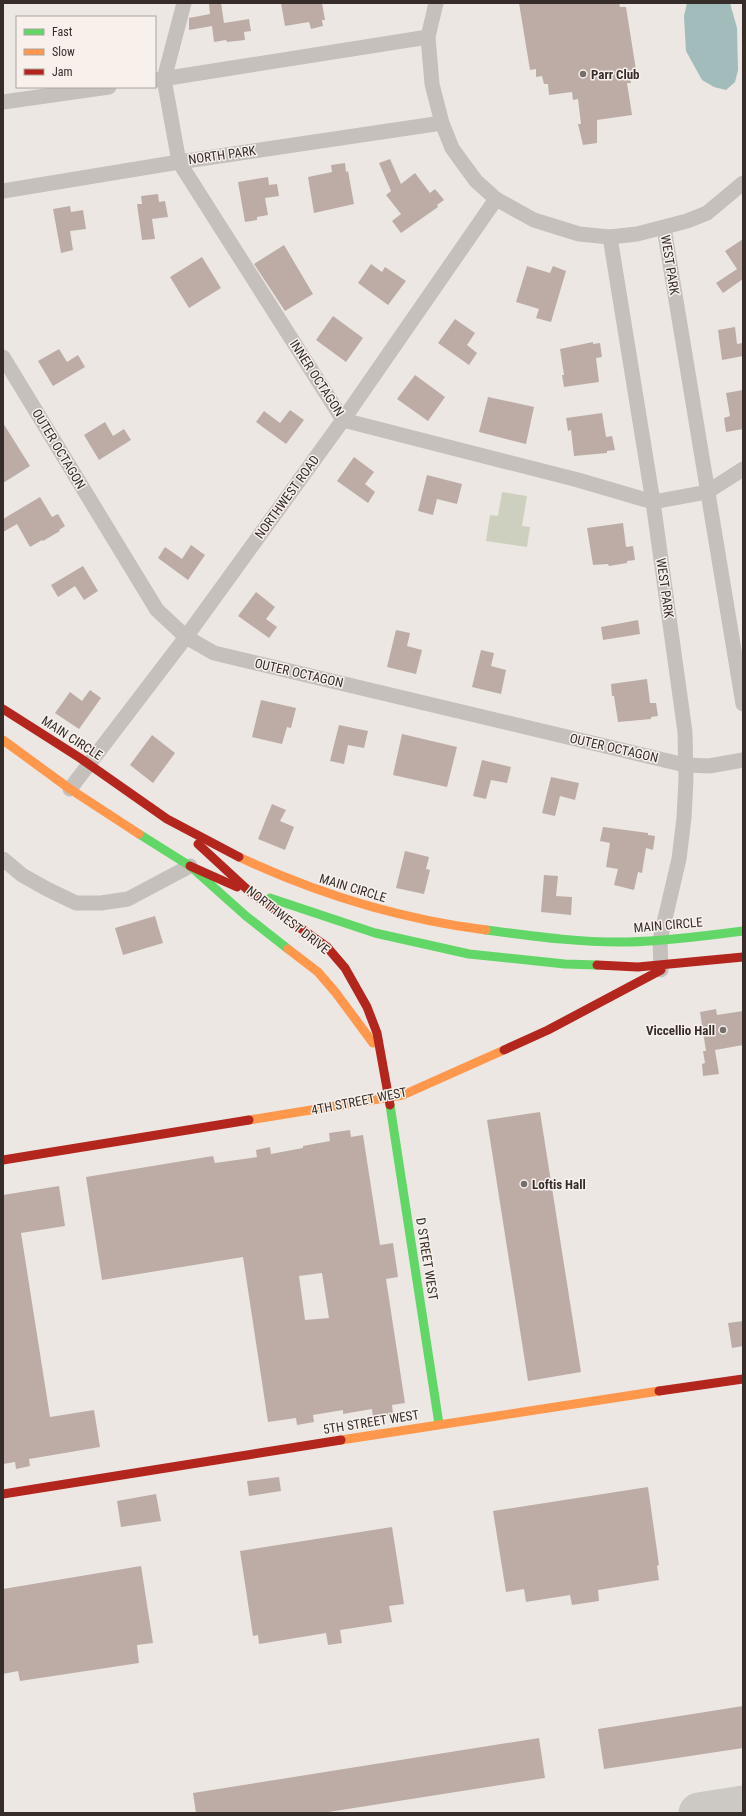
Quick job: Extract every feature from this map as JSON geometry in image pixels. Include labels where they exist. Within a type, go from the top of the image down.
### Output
[{"type":"street","name":"INNER OCTAGON","points":[[184,3],[160,80],[179,162],[343,420],[578,480],[653,502],[707,492],[743,469]]},
{"type":"street","points":[[436,3],[428,37],[432,84],[442,123],[452,148],[476,181],[496,199],[534,220],[579,234],[610,236],[637,234],[687,221],[707,213],[743,183]]},
{"type":"street","points":[[160,80],[428,37]]},
{"type":"street","points":[[3,102],[102,88]]},
{"type":"street","name":"NORTH PARK","points":[[3,191],[179,162],[442,123]]},
{"type":"street","name":"NORTHWEST ROAD","points":[[70,789],[90,765],[186,637],[343,420],[496,199]]},
{"type":"street","name":"WEST PARK","points":[[664,228],[743,704]]},
{"type":"street","name":"WEST PARK","points":[[610,236],[653,502],[685,732],[686,779],[679,859],[660,940]]},
{"type":"street","name":"OUTER OCTAGON","points":[[3,357],[157,610],[186,637],[214,653],[686,765],[709,766],[743,760]]},
{"type":"street","name":"MAIN CIRCLE","points":[[3,709],[90,765],[128,794],[179,826],[224,850],[308,888],[382,911],[428,921],[510,934],[579,940],[627,942],[743,932]]},
{"type":"street","name":"NORTHWEST DRIVE","points":[[3,740],[70,789],[190,866],[246,916],[318,972],[336,993],[381,1053]]},
{"type":"street","name":"NORTHWEST DRIVE","points":[[179,826],[250,892],[327,947],[345,968],[367,1007],[377,1033],[390,1097]]},
{"type":"street","points":[[3,859],[22,875],[76,903],[101,903],[128,899],[190,866],[250,892],[375,933],[469,954],[565,964],[638,967],[660,967],[743,957]]},
{"type":"street","points":[[660,940],[660,967]]},
{"type":"street","name":"4TH STREET WEST","points":[[3,1160],[403,1095],[548,1030],[660,967]]},
{"type":"street","name":"D STREET WEST","points":[[390,1097],[439,1424]]},
{"type":"street","name":"5TH STREET WEST","points":[[3,1494],[439,1424],[743,1379]]},
{"type":"green space","points":[[502,492],[527,496],[522,526],[530,527],[527,547],[486,541],[490,515],[498,516]]},
{"type":"water","points":[[687,3],[730,3],[737,28],[738,70],[735,82],[726,90],[714,87],[702,80],[686,51],[684,16]]},
{"type":"building","points":[[221,3],[224,23],[249,19],[251,31],[244,32],[245,40],[227,42],[226,40],[214,42],[212,26],[189,30],[189,18],[210,14],[209,4]]},
{"type":"building","points":[[281,3],[322,3],[325,20],[322,20],[323,26],[311,29],[309,22],[285,26]]},
{"type":"building","name":"Parr Club","points":[[519,3],[619,3],[620,7],[626,7],[636,70],[629,71],[631,83],[627,83],[632,115],[597,120],[597,143],[583,145],[578,124],[581,124],[578,99],[573,100],[572,92],[549,95],[548,84],[544,84],[542,76],[536,77],[536,69],[530,70]]},
{"type":"building","points":[[390,159],[401,184],[415,173],[430,193],[435,189],[444,200],[437,205],[438,207],[401,233],[392,221],[401,214],[386,195],[391,191],[379,163]]},
{"type":"building","points":[[345,163],[346,172],[348,171],[354,204],[314,213],[308,177],[332,172],[331,165]]},
{"type":"building","points":[[268,177],[269,185],[277,184],[279,196],[265,198],[268,215],[257,217],[257,220],[245,222],[238,182]]},
{"type":"building","points":[[158,194],[159,202],[165,201],[168,217],[152,219],[155,239],[142,240],[137,204],[142,204],[141,196]]},
{"type":"building","points":[[70,206],[71,212],[83,210],[86,229],[70,231],[73,250],[61,253],[53,209]]},
{"type":"building","points":[[743,239],[743,279],[723,293],[716,283],[737,269],[725,251]]},
{"type":"building","points":[[284,245],[313,294],[285,311],[254,264]]},
{"type":"building","points":[[202,257],[221,288],[189,308],[170,277]]},
{"type":"building","points":[[371,264],[382,272],[385,267],[406,281],[388,305],[358,283]]},
{"type":"building","points":[[527,266],[550,273],[553,266],[566,271],[551,322],[536,318],[539,309],[516,302]]},
{"type":"building","points":[[333,316],[363,338],[346,362],[316,340]]},
{"type":"building","points":[[455,319],[475,333],[467,345],[477,353],[469,365],[438,343]]},
{"type":"building","points":[[735,327],[737,344],[743,343],[743,356],[722,360],[718,330]]},
{"type":"building","points":[[593,342],[593,344],[600,343],[602,357],[596,358],[599,382],[564,387],[562,375],[564,375],[560,349]]},
{"type":"building","points":[[59,349],[67,362],[78,355],[85,367],[53,386],[38,361]]},
{"type":"building","points":[[415,375],[445,397],[428,421],[397,399]]},
{"type":"building","points":[[743,390],[743,429],[726,432],[724,418],[730,416],[726,393]]},
{"type":"building","points":[[488,397],[534,407],[526,444],[479,432]]},
{"type":"building","points":[[290,410],[304,420],[286,444],[256,422],[264,411],[280,423]]},
{"type":"building","points":[[602,413],[606,437],[612,436],[615,450],[607,451],[607,453],[574,456],[571,430],[568,431],[566,418]]},
{"type":"building","points":[[105,422],[113,436],[124,429],[131,440],[99,460],[84,435]]},
{"type":"building","points":[[3,423],[30,466],[3,483]]},
{"type":"building","points":[[354,457],[374,472],[365,484],[375,492],[368,503],[337,481]]},
{"type":"building","points":[[427,475],[462,484],[457,504],[437,499],[433,515],[418,511]]},
{"type":"building","points":[[40,497],[52,517],[58,514],[65,526],[59,530],[60,531],[30,547],[17,524],[3,532],[3,519]]},
{"type":"building","points":[[623,523],[626,547],[633,546],[635,560],[609,566],[608,564],[593,565],[587,528]]},
{"type":"building","points":[[191,545],[205,555],[188,580],[158,558],[165,547],[182,559]]},
{"type":"building","points":[[83,566],[98,591],[84,600],[75,586],[58,597],[51,585]]},
{"type":"building","points":[[256,592],[275,607],[266,619],[277,627],[269,638],[238,616]]},
{"type":"building","points":[[638,620],[640,634],[603,640],[601,627]]},
{"type":"building","points":[[396,630],[410,633],[407,646],[422,650],[416,674],[387,667]]},
{"type":"building","points":[[481,650],[494,653],[491,666],[506,670],[501,694],[472,687]]},
{"type":"building","points":[[647,679],[650,703],[656,703],[658,716],[651,717],[651,719],[618,722],[611,684]]},
{"type":"building","points":[[90,690],[101,698],[79,729],[55,713],[70,692],[82,701]]},
{"type":"building","points":[[261,700],[296,708],[291,728],[287,727],[282,744],[252,737]]},
{"type":"building","points":[[339,725],[368,731],[364,748],[348,745],[344,764],[330,761]]},
{"type":"building","points":[[402,734],[457,747],[447,787],[393,775]]},
{"type":"building","points":[[152,735],[175,753],[153,783],[130,765]]},
{"type":"building","points":[[482,760],[511,767],[507,783],[491,780],[486,799],[473,796]]},
{"type":"building","points":[[551,777],[579,783],[575,800],[560,796],[555,816],[542,813]]},
{"type":"building","points":[[272,804],[286,810],[280,821],[294,827],[285,850],[258,839]]},
{"type":"building","points":[[603,827],[648,833],[648,835],[655,836],[653,850],[646,848],[642,873],[638,872],[634,890],[614,885],[618,869],[606,867],[610,843],[600,841]]},
{"type":"building","points":[[405,851],[429,857],[426,869],[430,870],[424,894],[396,888]]},
{"type":"building","points":[[544,875],[558,876],[556,896],[572,897],[571,915],[541,912]]},
{"type":"building","points":[[155,916],[163,943],[123,955],[115,928]]},
{"type":"building","name":"Viccellio Hall","points":[[716,1009],[717,1015],[743,1011],[743,1045],[715,1050],[719,1074],[703,1076],[702,1064],[705,1063],[703,1051],[706,1051],[700,1012]]},
{"type":"building","name":"Loftis Hall","points":[[540,1112],[581,1372],[528,1381],[487,1120]]},
{"type":"building","points":[[350,1130],[351,1137],[363,1135],[380,1245],[393,1243],[398,1277],[386,1279],[405,1403],[392,1405],[393,1414],[373,1417],[372,1409],[343,1414],[343,1410],[313,1415],[314,1422],[297,1425],[296,1418],[268,1422],[243,1257],[102,1280],[86,1177],[213,1156],[215,1163],[257,1157],[256,1150],[270,1147],[271,1154],[330,1141],[329,1133]],"holes":[[[322,1273],[329,1318],[305,1320],[299,1276]]]},
{"type":"building","points":[[59,1186],[65,1226],[21,1233],[50,1417],[94,1410],[100,1447],[29,1459],[30,1466],[16,1469],[15,1462],[3,1464],[3,1195]]},
{"type":"building","points":[[743,1321],[743,1346],[732,1348],[728,1323]]},
{"type":"building","points":[[279,1477],[281,1491],[249,1496],[247,1481]]},
{"type":"building","points":[[648,1487],[659,1565],[657,1566],[659,1580],[598,1590],[599,1601],[572,1605],[570,1595],[526,1602],[524,1589],[506,1592],[493,1511]]},
{"type":"building","points":[[156,1494],[161,1521],[121,1527],[117,1501]]},
{"type":"building","points":[[392,1527],[404,1604],[389,1606],[392,1622],[340,1630],[342,1643],[328,1645],[326,1633],[259,1644],[258,1635],[253,1636],[240,1551]]},
{"type":"building","points":[[141,1566],[153,1643],[137,1645],[139,1663],[20,1681],[18,1671],[3,1674],[3,1589]]},
{"type":"building","points":[[743,1706],[743,1748],[604,1769],[598,1729]]},
{"type":"building","points":[[539,1738],[545,1778],[322,1813],[196,1813],[193,1793]]},
{"type":"taxiway","points":[[699,1813],[743,1806]]},
{"type":"traffic: fast","points":[[139,834],[190,866],[246,916],[288,949]]},
{"type":"traffic: fast","points":[[270,898],[375,933],[469,954],[565,964],[597,965]]},
{"type":"traffic: fast","points":[[486,930],[557,939],[610,942],[671,939],[743,931]]},
{"type":"traffic: fast","points":[[390,1105],[439,1424]]},
{"type":"traffic: slow","points":[[3,740],[70,789],[139,834]]},
{"type":"traffic: slow","points":[[239,857],[329,893],[390,912],[486,930]]},
{"type":"traffic: slow","points":[[288,949],[318,972],[336,993],[373,1043]]},
{"type":"traffic: slow","points":[[249,1120],[403,1095],[504,1050]]},
{"type":"traffic: slow","points":[[341,1440],[659,1391]]},
{"type":"traffic: jam","points":[[3,709],[80,758],[167,819],[239,857]]},
{"type":"traffic: jam","points":[[198,844],[250,892],[327,947],[345,968],[367,1007],[377,1033],[390,1105]]},
{"type":"traffic: jam","points":[[190,866],[237,887]]},
{"type":"traffic: jam","points":[[597,965],[638,967],[743,957]]},
{"type":"traffic: jam","points":[[504,1050],[548,1030],[661,970]]},
{"type":"traffic: jam","points":[[3,1160],[249,1120]]},
{"type":"traffic: jam","points":[[659,1391],[743,1379]]},
{"type":"traffic: jam","points":[[3,1494],[341,1440]]},
{"type":"place","name":"Parr Club","points":[[583,74]]},
{"type":"place","name":"Viccellio Hall","points":[[723,1030]]},
{"type":"place","name":"Loftis Hall","points":[[524,1184]]}]
